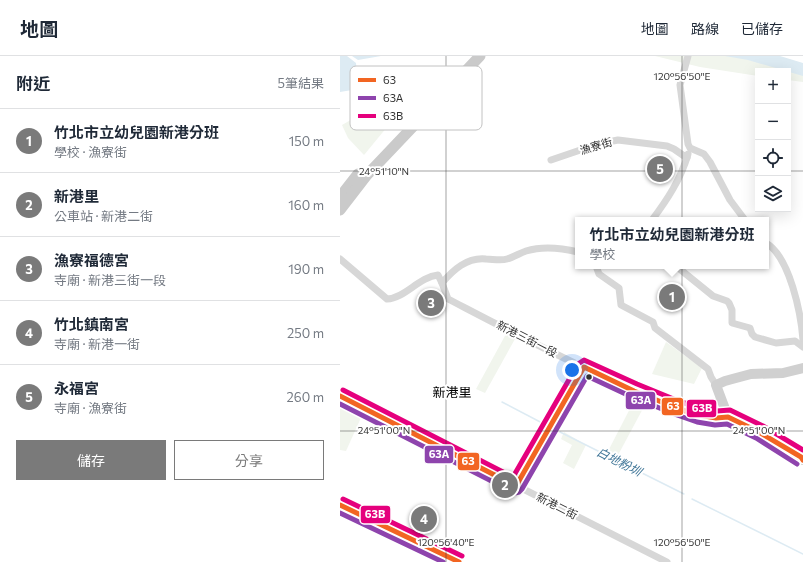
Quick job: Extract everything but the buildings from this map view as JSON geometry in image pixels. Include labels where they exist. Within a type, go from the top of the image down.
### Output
[{"type":"main road","points":[[460,66],[470,56]]},
{"type":"main road","points":[[471,66],[480,56]]},
{"type":"main road","points":[[340,197],[363,168],[399,130]]},
{"type":"main road","points":[[340,210],[367,175],[410,130]]},
{"type":"street","points":[[654,217],[673,190],[690,148],[688,144],[680,85],[683,69],[688,56]]},
{"type":"street","name":"漁寮街","points":[[551,160],[598,144],[618,140],[667,146],[687,158]]},
{"type":"street","points":[[690,148],[704,154],[710,162],[730,200],[744,217]]},
{"type":"street","points":[[769,244],[780,255],[797,300],[803,340]]},
{"type":"street","points":[[340,259],[387,299],[393,298],[432,276],[438,275],[442,283],[456,270],[470,261],[481,258],[506,260],[526,251],[541,248],[575,251]]},
{"type":"street","points":[[597,269],[599,274],[619,288],[621,305],[653,322],[655,328],[708,369],[716,385],[728,417]]},
{"type":"street","points":[[680,269],[713,296],[729,303],[732,308],[732,323],[750,328],[752,334],[757,337],[776,343],[795,341],[803,347]]},
{"type":"street","name":"新港三街一段","points":[[442,283],[448,299],[619,384],[666,404],[708,418],[724,419],[728,417],[759,432],[801,457],[803,460]]},
{"type":"street","points":[[716,385],[751,374],[783,373],[803,368]]},
{"type":"street","name":"新港二街","points":[[340,396],[667,562]]},
{"type":"street","points":[[340,505],[459,562]]},
{"type":"shaded area","points":[[340,56],[347,56],[356,63],[356,66],[350,66],[350,90],[340,92]]},
{"type":"shaded area","points":[[352,56],[381,56],[358,60]]},
{"type":"shaded area","points":[[655,56],[756,56],[789,68],[755,68],[755,76],[700,67]]},
{"type":"shaded area","points":[[725,56],[780,56],[803,63],[803,76],[791,73],[791,68],[776,68],[748,60]]},
{"type":"shaded area","points":[[791,69],[803,73],[803,82],[791,80]]},
{"type":"shaded area","points":[[350,120],[350,130],[385,130],[364,155],[348,138],[342,125]]},
{"type":"shaded area","points":[[506,334],[515,339],[485,393],[476,389]]},
{"type":"shaded area","points":[[666,342],[702,368],[694,384],[652,374]]},
{"type":"shaded area","points":[[636,397],[647,401],[617,457],[637,467],[635,472],[605,457]]},
{"type":"shaded area","points":[[342,400],[364,411],[346,451],[340,450],[340,408]]},
{"type":"shaded area","points":[[564,432],[586,445],[574,469],[563,463],[572,445],[561,439]]},
{"type":"waterway","name":"白地粉圳","points":[[502,402],[546,425]]},
{"type":"waterway","name":"白地粉圳","points":[[554,429],[684,494]]},
{"type":"waterway","name":"白地粉圳","points":[[692,499],[803,554]]},
{"type":"transit line","name":"63B","points":[[343,390],[513,477],[578,364],[584,360],[681,402],[717,411],[730,410],[763,426],[803,450]]},
{"type":"transit line","name":"63","points":[[340,396],[516,486],[584,367],[634,391],[679,409],[716,418],[728,417],[759,432],[801,457],[803,460]]},
{"type":"transit line","name":"63A","points":[[340,404],[515,493],[522,489],[587,376],[632,397],[697,422],[715,425],[727,424],[756,438],[797,464]]},
{"type":"transit line","name":"63B","points":[[343,499],[462,556]]},
{"type":"transit line","name":"63","points":[[340,505],[459,562]]},
{"type":"transit line","name":"63A","points":[[340,513],[443,562]]},
{"type":"place","name":"永福宮","points":[[660,169]]},
{"type":"place","name":"竹北市立幼兒園新港分班","points":[[672,297]]},
{"type":"place","name":"漁寮福德宮","points":[[431,303]]},
{"type":"place","name":"新港里","points":[[505,485]]},
{"type":"place","name":"竹北鎮南宮","points":[[424,519]]},
{"type":"district","name":"新港里","points":[[452,392]]}]
